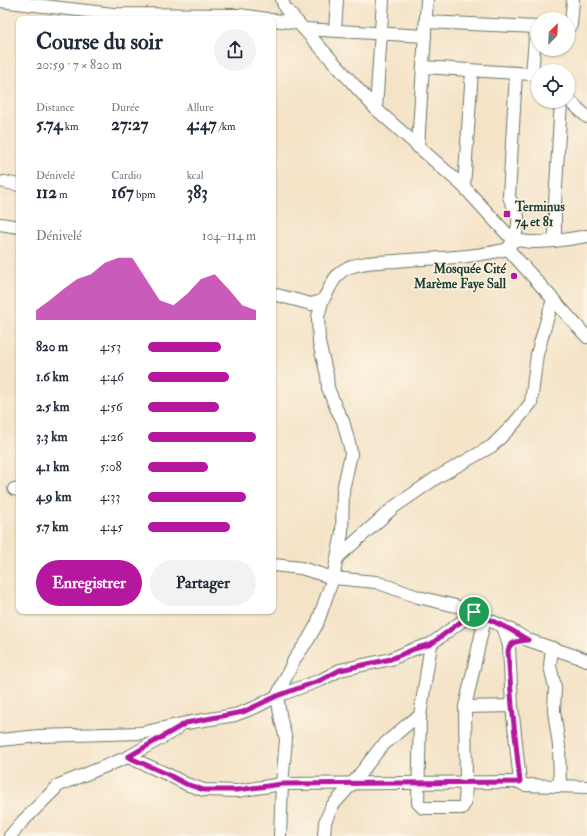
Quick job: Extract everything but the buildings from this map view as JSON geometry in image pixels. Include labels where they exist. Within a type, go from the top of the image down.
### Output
[{"type":"street","points":[[282,0],[285,8],[376,109],[464,187],[499,226],[553,299],[587,337]]},
{"type":"street","points":[[335,30],[337,0]]},
{"type":"street","points":[[376,109],[383,0]]},
{"type":"street","points":[[418,147],[427,0]]},
{"type":"street","points":[[573,0],[573,12]]},
{"type":"street","points":[[0,2],[114,14],[188,13],[247,16]]},
{"type":"street","points":[[276,21],[301,26],[335,30],[425,36]]},
{"type":"street","points":[[426,22],[531,27]]},
{"type":"street","points":[[423,67],[516,73],[531,75]]},
{"type":"street","points":[[464,187],[472,70]]},
{"type":"street","points":[[511,244],[518,227],[518,215],[509,196],[516,73]]},
{"type":"street","points":[[575,106],[587,117]]},
{"type":"street","points":[[555,241],[555,203],[561,108]]},
{"type":"street","points":[[4,182],[16,184]]},
{"type":"street","points":[[0,224],[16,227]]},
{"type":"street","points":[[280,836],[282,784],[286,739],[277,696],[294,660],[317,624],[333,578],[342,533],[343,490],[351,454],[344,427],[328,388],[319,343],[318,317],[322,301],[337,275],[346,269],[357,266],[374,262],[468,256],[511,244],[531,241],[555,241],[587,236]]},
{"type":"street","points":[[276,295],[311,304],[322,301]]},
{"type":"street","points":[[338,557],[394,507],[436,478],[492,446],[517,421],[531,403],[537,354],[553,299]]},
{"type":"street","points":[[276,565],[301,568],[333,578],[376,582],[414,596],[460,607],[503,626],[528,640],[587,660]]},
{"type":"street","points":[[0,740],[61,735],[141,733],[243,712],[277,696],[321,680],[340,670],[391,659],[414,649],[431,644],[474,612]]},
{"type":"street","points":[[431,644],[420,716],[418,803],[423,808],[462,808],[465,803],[466,783],[465,707],[485,618]]},
{"type":"street","points":[[503,626],[509,646],[512,706],[520,782]]},
{"type":"street","points":[[509,646],[514,642],[528,640]]},
{"type":"street","points":[[552,648],[550,666],[555,687],[554,711],[559,746],[560,786]]},
{"type":"street","points":[[465,707],[512,706]]},
{"type":"street","points":[[324,836],[325,822],[330,810],[381,747],[409,723],[420,716]]},
{"type":"street","points":[[10,836],[59,785],[128,757],[186,723]]},
{"type":"street","points":[[128,757],[186,784],[204,790],[237,790],[282,784],[520,782],[524,785],[587,787]]},
{"type":"place","name":"Terminus 74 et 81","points":[[507,214]]},
{"type":"place","name":"Mosquée Cité Marème Faye Sall","points":[[514,276]]},
{"type":"route","points":[[474,612],[528,640],[512,643],[509,646],[508,651],[520,782],[282,784],[237,790],[204,790],[186,784],[128,757],[186,723],[235,715],[256,707],[277,696],[321,680],[340,670],[391,659],[414,649],[431,644],[474,612]]}]
